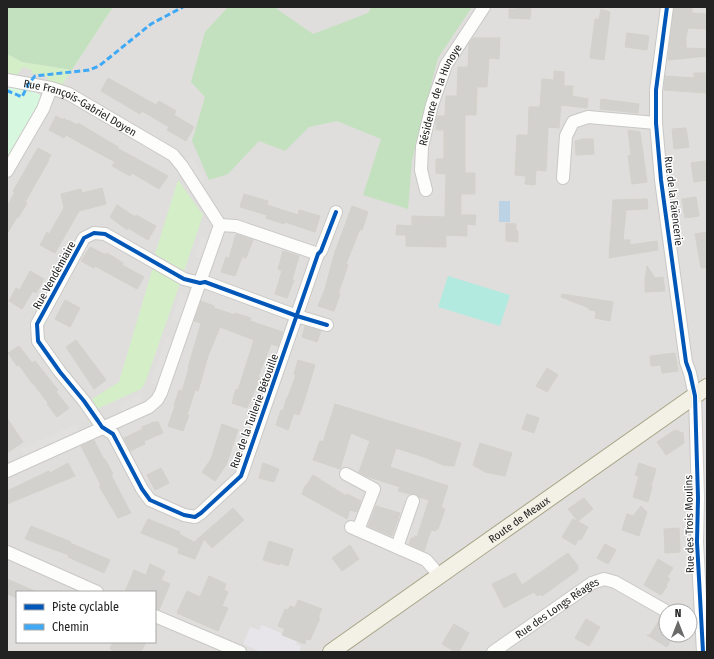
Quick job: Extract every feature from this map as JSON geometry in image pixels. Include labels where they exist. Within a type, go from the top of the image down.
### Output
[{"type":"main road","name":"Route de Meaux","points":[[331,652],[701,392]]},
{"type":"street","name":"Résidence de la Hunoye","points":[[426,190],[421,170],[422,147],[432,104],[446,66],[484,7]]},
{"type":"street","name":"Rue de la Faïencerie","points":[[667,7],[656,90],[656,123],[661,180],[686,362],[690,373],[701,392]]},
{"type":"street","name":"Rue François-Gabriel Doyen","points":[[7,80],[25,82],[70,94],[172,155],[182,166],[220,225]]},
{"type":"street","points":[[7,171],[43,108],[51,88]]},
{"type":"street","points":[[563,178],[566,136],[573,122],[588,117],[656,123]]},
{"type":"street","name":"Rue de la Tuilerie Bétouille","points":[[102,427],[113,434],[142,489],[150,500],[184,515],[195,517],[201,513],[241,476],[318,254],[321,251],[336,212]]},
{"type":"street","points":[[7,471],[58,449],[149,406],[157,400],[161,393],[220,225],[236,226],[318,254]]},
{"type":"street","name":"Rue Vendémiaire","points":[[102,427],[38,342],[37,333],[37,324],[84,238],[94,233],[105,234],[184,279],[200,283],[205,282],[297,316],[327,325]]},
{"type":"street","name":"Rue des Trois Moulins","points":[[695,603],[697,542],[702,499],[701,392]]},
{"type":"street","points":[[346,474],[374,489],[355,528],[426,560],[440,576]]},
{"type":"street","points":[[397,547],[413,501]]},
{"type":"street","points":[[7,552],[95,591]]},
{"type":"street","name":"Rue des Longs Réages","points":[[493,652],[592,583],[604,579],[615,582],[658,606]]},
{"type":"street","points":[[156,616],[240,652]]},
{"type":"street","name":"Rue des Trois Moulins","points":[[698,629],[704,648]]},
{"type":"shaded area","points":[[113,7],[707,7],[707,652],[7,652],[7,54],[22,62],[72,70]]},
{"type":"shaded area","points":[[191,156],[206,180],[199,184],[184,160]]},
{"type":"shaded area","points":[[499,201],[510,201],[510,222],[499,222]]},
{"type":"shaded area","points":[[201,236],[210,239],[203,259],[194,256]]},
{"type":"shaded area","points":[[448,276],[510,295],[500,326],[438,307]]},
{"type":"shaded area","points":[[181,293],[189,296],[180,323],[171,320]]},
{"type":"shaded area","points":[[166,337],[174,340],[159,386],[150,383]]},
{"type":"shaded area","points":[[140,394],[144,403],[123,412],[119,405]]},
{"type":"shaded area","points":[[76,424],[80,432],[23,457],[20,449]]},
{"type":"shaded area","points":[[262,625],[298,640],[296,644],[301,646],[299,652],[261,652],[243,644],[250,627],[259,630]]},
{"type":"green space","points":[[7,7],[113,7],[72,70],[22,62],[7,54]]},
{"type":"green space","points":[[228,7],[274,7],[313,34],[368,13],[371,7],[472,7],[438,58],[412,160],[408,209],[363,195],[381,139],[337,121],[309,127],[285,151],[259,141],[228,174],[209,180],[192,141],[205,97],[191,82],[205,32]]},
{"type":"green space","points":[[7,54],[22,62],[72,70],[62,85],[47,81],[48,77],[31,73],[32,70],[23,67],[17,75],[7,75]]},
{"type":"green space","points":[[7,86],[16,86],[33,90],[40,95],[39,102],[32,119],[7,161]]},
{"type":"green space","points":[[178,180],[203,215],[184,271],[155,254]]},
{"type":"green space","points":[[153,267],[180,283],[145,383],[141,389],[97,409],[92,399],[119,382]]},
{"type":"building","points":[[517,7],[531,7],[530,19],[509,18],[509,9],[517,9]]},
{"type":"building","points":[[674,7],[692,7],[692,13],[707,14],[707,29],[688,28],[686,48],[707,49],[707,56],[668,60]]},
{"type":"building","points":[[601,9],[610,12],[604,60],[590,58],[595,19],[599,19]]},
{"type":"building","points":[[627,33],[649,36],[647,50],[625,47]]},
{"type":"building","points":[[473,38],[500,38],[499,59],[489,58],[487,87],[477,87],[476,115],[465,115],[465,173],[475,173],[475,194],[461,194],[461,215],[476,215],[475,225],[467,224],[467,236],[446,235],[446,247],[406,246],[406,235],[396,235],[397,225],[412,226],[412,216],[445,217],[446,174],[436,173],[436,159],[444,159],[444,130],[436,130],[436,122],[437,116],[445,116],[446,96],[457,96],[458,67],[468,67],[469,44]]},
{"type":"building","points":[[554,71],[564,72],[564,86],[573,86],[572,96],[588,99],[587,108],[561,105],[559,128],[548,127],[546,171],[536,170],[535,185],[525,184],[526,176],[515,175],[517,135],[528,135],[529,107],[540,107],[542,79],[554,80]]},
{"type":"building","points":[[694,73],[706,73],[707,93],[664,90],[665,76],[694,78]]},
{"type":"building","points":[[108,78],[156,105],[159,101],[176,111],[174,115],[194,127],[186,141],[167,130],[169,127],[142,111],[140,114],[101,91]]},
{"type":"building","points":[[601,99],[639,104],[638,113],[600,109]]},
{"type":"building","points":[[56,116],[63,120],[64,118],[67,121],[68,120],[77,125],[78,123],[118,147],[117,148],[168,176],[159,189],[132,173],[130,176],[112,166],[115,162],[66,135],[64,138],[49,130]]},
{"type":"building","points":[[686,128],[689,147],[674,149],[672,129]]},
{"type":"building","points":[[628,130],[640,132],[647,182],[632,184],[628,156],[631,155]]},
{"type":"building","points":[[593,139],[594,154],[576,155],[575,141]]},
{"type":"building","points":[[38,148],[51,155],[25,202],[27,203],[7,234],[7,206],[15,192],[13,191]]},
{"type":"building","points":[[705,161],[707,180],[694,182],[691,163]]},
{"type":"building","points":[[102,188],[106,204],[79,211],[55,253],[40,245],[47,232],[49,234],[64,208],[61,194],[81,189],[82,193]]},
{"type":"building","points":[[244,194],[268,201],[267,205],[298,215],[299,210],[320,216],[315,232],[285,222],[284,224],[266,218],[267,215],[240,207]]},
{"type":"building","points":[[696,197],[699,216],[685,218],[682,199]]},
{"type":"building","points":[[647,199],[648,209],[626,210],[623,240],[630,240],[630,245],[657,241],[658,250],[609,258],[613,200]]},
{"type":"building","points":[[117,205],[135,217],[136,215],[156,226],[148,240],[128,228],[127,230],[110,217]]},
{"type":"building","points":[[352,206],[368,212],[362,230],[360,229],[346,264],[348,265],[334,311],[318,306],[325,289],[334,255]]},
{"type":"building","points":[[506,223],[516,224],[516,231],[518,231],[518,242],[506,241]]},
{"type":"building","points":[[707,232],[707,268],[701,268],[695,234]]},
{"type":"building","points":[[236,234],[253,240],[246,258],[242,257],[235,276],[221,272],[226,257],[229,258]]},
{"type":"building","points":[[90,247],[106,255],[107,253],[123,263],[122,265],[144,277],[137,289],[95,266],[94,268],[81,261]]},
{"type":"building","points":[[283,251],[299,256],[292,280],[294,280],[287,298],[275,294],[282,271],[278,269]]},
{"type":"building","points":[[647,266],[655,278],[663,277],[665,291],[645,292]]},
{"type":"building","points":[[30,271],[44,279],[36,293],[33,291],[22,309],[9,301],[16,288],[20,290]]},
{"type":"building","points":[[562,294],[613,302],[610,321],[595,318],[596,311],[589,310],[589,308],[561,297]]},
{"type":"building","points":[[65,300],[80,308],[70,327],[55,319]]},
{"type":"building","points":[[201,301],[214,306],[214,308],[235,315],[235,313],[251,318],[250,321],[283,332],[278,346],[271,344],[258,377],[260,378],[247,408],[232,403],[236,389],[238,390],[254,340],[220,327],[208,356],[198,391],[195,390],[187,415],[189,415],[183,431],[168,426],[179,390],[182,391],[201,323],[194,321]]},
{"type":"building","points":[[305,326],[321,331],[317,342],[302,337]]},
{"type":"building","points":[[76,340],[106,380],[94,389],[66,347]]},
{"type":"building","points":[[19,346],[32,363],[35,361],[58,390],[56,392],[69,408],[57,417],[33,383],[19,365],[17,366],[8,353]]},
{"type":"building","points":[[675,353],[678,371],[662,373],[661,365],[651,366],[650,356]]},
{"type":"building","points":[[298,360],[315,365],[299,415],[294,413],[288,430],[276,425],[281,410],[283,411],[296,375],[294,374]]},
{"type":"building","points":[[547,368],[558,375],[547,392],[536,386]]},
{"type":"building","points":[[335,404],[461,443],[454,466],[443,465],[396,448],[390,467],[448,486],[441,507],[445,509],[438,529],[436,529],[436,531],[431,530],[424,551],[409,544],[411,538],[414,538],[415,536],[417,537],[429,500],[415,494],[398,491],[400,487],[366,476],[359,472],[370,441],[351,433],[340,469],[313,460],[320,441],[323,442]]},
{"type":"building","points":[[527,414],[539,418],[534,433],[522,429]]},
{"type":"building","points":[[7,418],[23,442],[7,453]]},
{"type":"building","points":[[158,422],[163,433],[144,441],[145,444],[130,451],[124,438],[143,429],[142,427]]},
{"type":"building","points":[[222,424],[238,430],[226,465],[215,481],[202,472],[211,459]]},
{"type":"building","points":[[675,430],[683,433],[684,443],[666,455],[657,442]]},
{"type":"building","points":[[94,440],[113,474],[111,475],[131,513],[118,518],[99,486],[101,485],[81,446]]},
{"type":"building","points":[[480,443],[512,453],[505,476],[485,472],[473,465]]},
{"type":"building","points":[[68,463],[75,476],[7,504],[7,491],[49,471],[50,473]]},
{"type":"building","points":[[263,463],[279,469],[274,482],[259,478]]},
{"type":"building","points":[[639,463],[656,469],[648,502],[633,497],[639,476],[635,475]]},
{"type":"building","points":[[161,468],[169,483],[155,490],[147,475]]},
{"type":"building","points":[[313,475],[346,496],[347,494],[361,501],[357,512],[350,510],[347,519],[302,494],[305,486]]},
{"type":"building","points":[[584,498],[593,509],[578,521],[568,509]]},
{"type":"building","points":[[376,506],[400,513],[392,536],[368,526]]},
{"type":"building","points":[[641,506],[647,512],[639,536],[622,530],[627,514],[633,516]]},
{"type":"building","points":[[233,508],[244,520],[212,548],[204,539],[195,559],[178,553],[179,548],[141,533],[148,519],[180,532],[179,534],[194,542]]},
{"type":"building","points":[[573,519],[588,527],[581,540],[579,539],[575,545],[562,537]]},
{"type":"building","points":[[31,526],[110,560],[104,573],[68,557],[69,555],[25,539]]},
{"type":"building","points":[[679,528],[680,552],[665,553],[664,529]]},
{"type":"building","points":[[269,541],[293,549],[288,566],[263,560]]},
{"type":"building","points":[[605,544],[616,550],[608,564],[597,558]]},
{"type":"building","points":[[350,545],[359,559],[342,571],[332,558]]},
{"type":"building","points":[[568,553],[578,566],[578,570],[542,596],[541,594],[537,596],[534,592],[504,608],[492,584],[515,573],[522,585]]},
{"type":"building","points":[[658,559],[673,568],[667,577],[670,579],[666,585],[667,586],[661,595],[644,585]]},
{"type":"building","points":[[150,564],[165,571],[161,580],[170,584],[159,610],[156,609],[156,591],[125,591],[134,570],[146,575]]},
{"type":"building","points":[[209,576],[226,584],[224,590],[228,592],[222,606],[228,608],[218,631],[177,613],[187,591],[200,597]]},
{"type":"building","points":[[7,579],[35,591],[16,591],[16,598],[7,594]]},
{"type":"building","points":[[298,600],[322,609],[318,617],[320,618],[310,640],[306,639],[305,644],[282,635],[285,629],[278,626],[285,609],[288,610],[290,606],[295,608]]},
{"type":"building","points":[[586,619],[600,627],[589,646],[575,638]]},
{"type":"building","points":[[658,622],[658,642],[647,635],[650,635]]},
{"type":"building","points":[[454,624],[469,633],[459,652],[455,652],[442,644]]},
{"type":"building","points":[[113,643],[146,643],[141,652],[118,652],[110,649]]},
{"type":"building","points":[[660,643],[669,643],[667,647]]},
{"type":"marked path","points":[[7,92],[8,91],[22,97],[29,83],[35,76],[89,70],[99,66],[151,24],[183,7]]},
{"type":"cycle path","points":[[667,7],[656,90],[656,123],[661,180],[686,362],[695,396],[698,498],[697,542],[703,652]]},
{"type":"cycle path","points":[[327,325],[297,316],[205,282],[200,283],[184,279],[105,234],[94,233],[84,238],[37,324],[38,341],[102,427],[113,434],[142,489],[150,500],[184,515],[195,517],[241,476],[318,254],[321,251],[336,212]]}]
